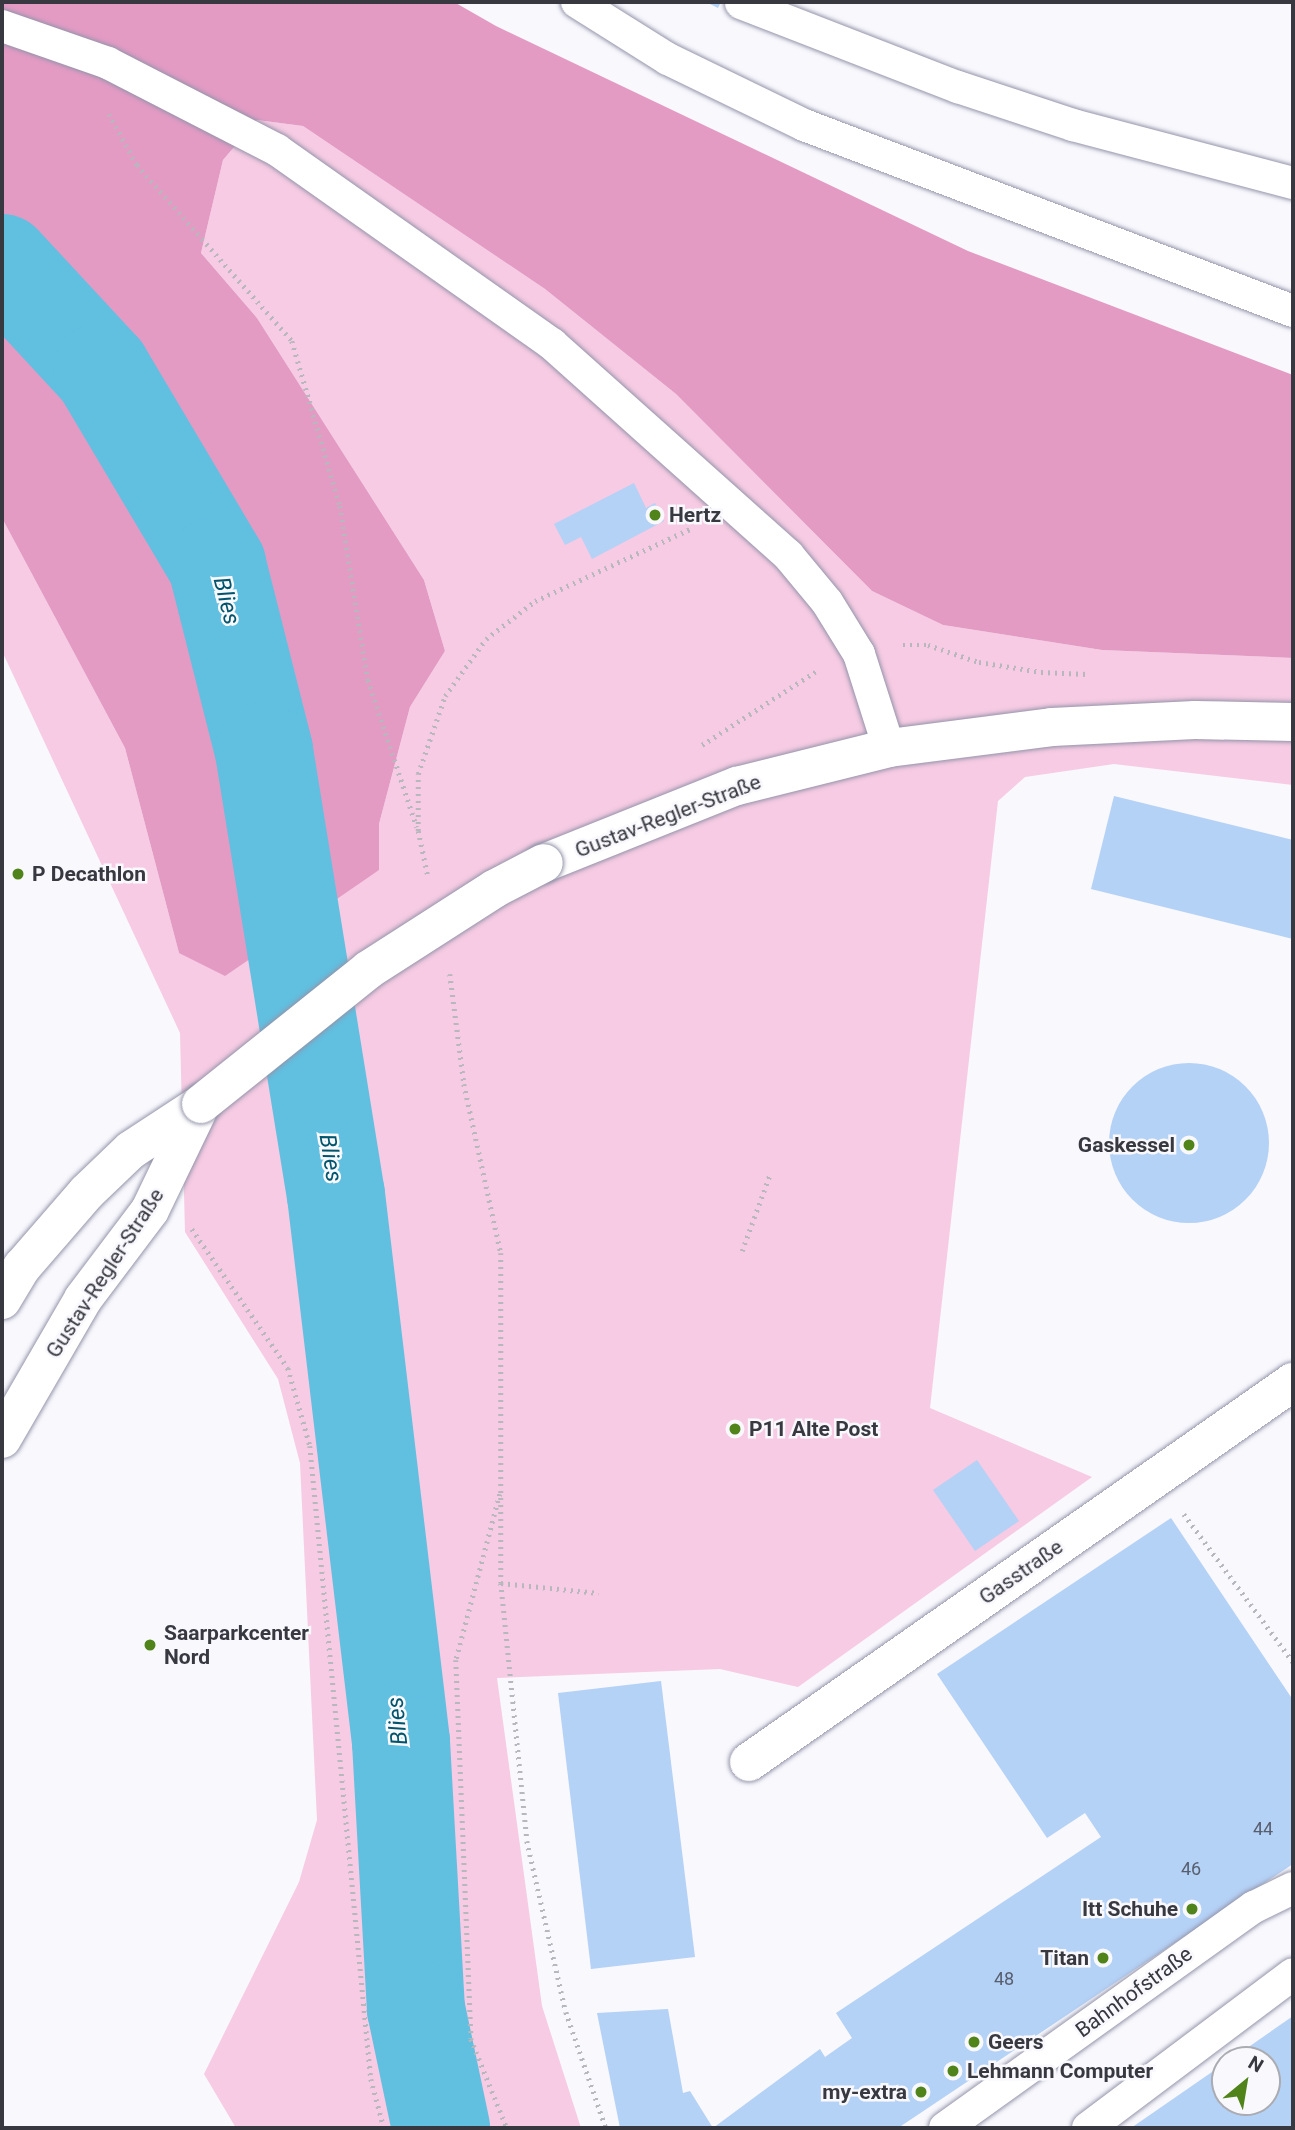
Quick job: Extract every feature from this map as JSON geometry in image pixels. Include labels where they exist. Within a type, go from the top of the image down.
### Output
[{"type":"main road","name":"Gustav-Regler-Straße","points":[[2,1300],[12,1276],[87,1192],[131,1150],[201,1104],[368,970],[483,896],[544,863],[737,786],[889,748],[1052,727],[1195,720],[1293,722]]},
{"type":"main road","name":"Gustav-Regler-Straße","points":[[2,1438],[83,1299],[161,1189],[201,1104]]},
{"type":"main road","name":"Gasstraße","points":[[748,1762],[1293,1382]]},
{"type":"lane","points":[[577,2],[668,59],[804,125],[1293,310]]},
{"type":"lane","points":[[741,3],[958,87],[1073,125],[1293,183]]},
{"type":"lane","points":[[2,26],[108,63],[278,150],[552,344],[738,506],[788,555],[852,643],[869,676],[889,748]]},
{"type":"lane","name":"Bahnhofstraße","points":[[945,2128],[1254,1907],[1293,1888]]},
{"type":"lane","points":[[1088,2128],[1293,1974]]},
{"type":"path","points":[[74,52],[137,165],[292,341],[340,506],[368,680],[418,831],[429,883]]},
{"type":"path","points":[[418,831],[418,774],[445,696],[486,639],[535,601],[738,506]]},
{"type":"path","points":[[447,960],[464,1084],[502,1253],[501,1583],[527,1841],[566,2012],[606,2128]]},
{"type":"path","points":[[743,1251],[770,1174]]},
{"type":"path","points":[[161,1189],[288,1368],[310,1446],[370,2080],[384,2128]]},
{"type":"path","points":[[1157,1476],[1293,1662]]},
{"type":"path","points":[[501,1489],[456,1660],[471,2039],[507,2128]]},
{"type":"path","points":[[501,1583],[598,1593]]},
{"type":"shaded area","points":[[2,2],[454,2],[496,26],[968,251],[1293,375],[1293,658],[1102,650],[943,625],[872,591],[676,394],[545,289],[303,126],[257,120],[223,160],[201,253],[257,318],[424,580],[445,651],[410,707],[379,824],[379,870],[225,976],[179,953],[125,748],[2,518]]},
{"type":"shaded area","points":[[257,120],[303,126],[545,289],[676,394],[872,591],[943,625],[1102,650],[1293,658],[1293,785],[1114,764],[1025,777],[998,801],[930,1408],[1092,1477],[798,1687],[720,1669],[497,1678],[542,2006],[581,2128],[236,2128],[204,2074],[299,1882],[317,1820],[300,1463],[278,1379],[185,1232],[180,1033],[2,651],[2,518],[125,748],[179,953],[379,870],[379,824],[410,707],[445,651],[424,580],[257,318],[201,253],[223,160]]},
{"type":"building","points":[[706,2],[721,2],[718,8]]},
{"type":"building","points":[[634,483],[646,508],[655,503],[664,521],[592,559],[581,537],[565,545],[554,524]]},
{"type":"building","points":[[1114,796],[1293,840],[1293,939],[1091,889]]},
{"type":"building","name":"Gaskessel","points":[[1189,1063],[1220,1069],[1245,1087],[1263,1112],[1269,1143],[1263,1174],[1245,1199],[1220,1217],[1189,1223],[1158,1217],[1133,1199],[1115,1174],[1109,1143],[1115,1112],[1133,1087],[1158,1069]]},
{"type":"building","points":[[977,1460],[1019,1521],[975,1551],[933,1490]]},
{"type":"building","points":[[1171,1518],[1293,1700],[1293,1864],[898,2128],[713,2128],[820,2049],[825,2057],[852,2038],[836,2013],[1101,1837],[1085,1813],[1047,1838],[937,1674]]},
{"type":"building","points":[[661,1681],[695,1957],[591,1969],[558,1693]]},
{"type":"building","points":[[668,2009],[683,2093],[690,2091],[713,2128],[620,2128],[597,2013]]},
{"type":"building","points":[[1293,2016],[1293,2128],[1131,2128],[1211,2073],[1211,2116],[1281,2116],[1281,2046],[1250,2046]]},
{"type":"waterway","name":"Blies","points":[[2,263],[102,371],[217,565],[264,751],[336,1195],[401,1742],[416,2009],[441,2128]]},
{"type":"place","name":"Hertz","points":[[655,515]]},
{"type":"place","name":"P Decathlon","points":[[18,874]]},
{"type":"place","name":"Gaskessel","points":[[1189,1145]]},
{"type":"place","name":"P11 Alte Post","points":[[735,1429]]},
{"type":"place","name":"Saarparkcenter Nord","points":[[150,1645]]},
{"type":"place","name":"Itt Schuhe","points":[[1192,1909]]},
{"type":"place","name":"Titan","points":[[1103,1958]]},
{"type":"place","name":"Geers","points":[[974,2042]]},
{"type":"place","name":"Lehmann Computer","points":[[953,2071]]},
{"type":"place","name":"my-extra","points":[[921,2092]]}]
